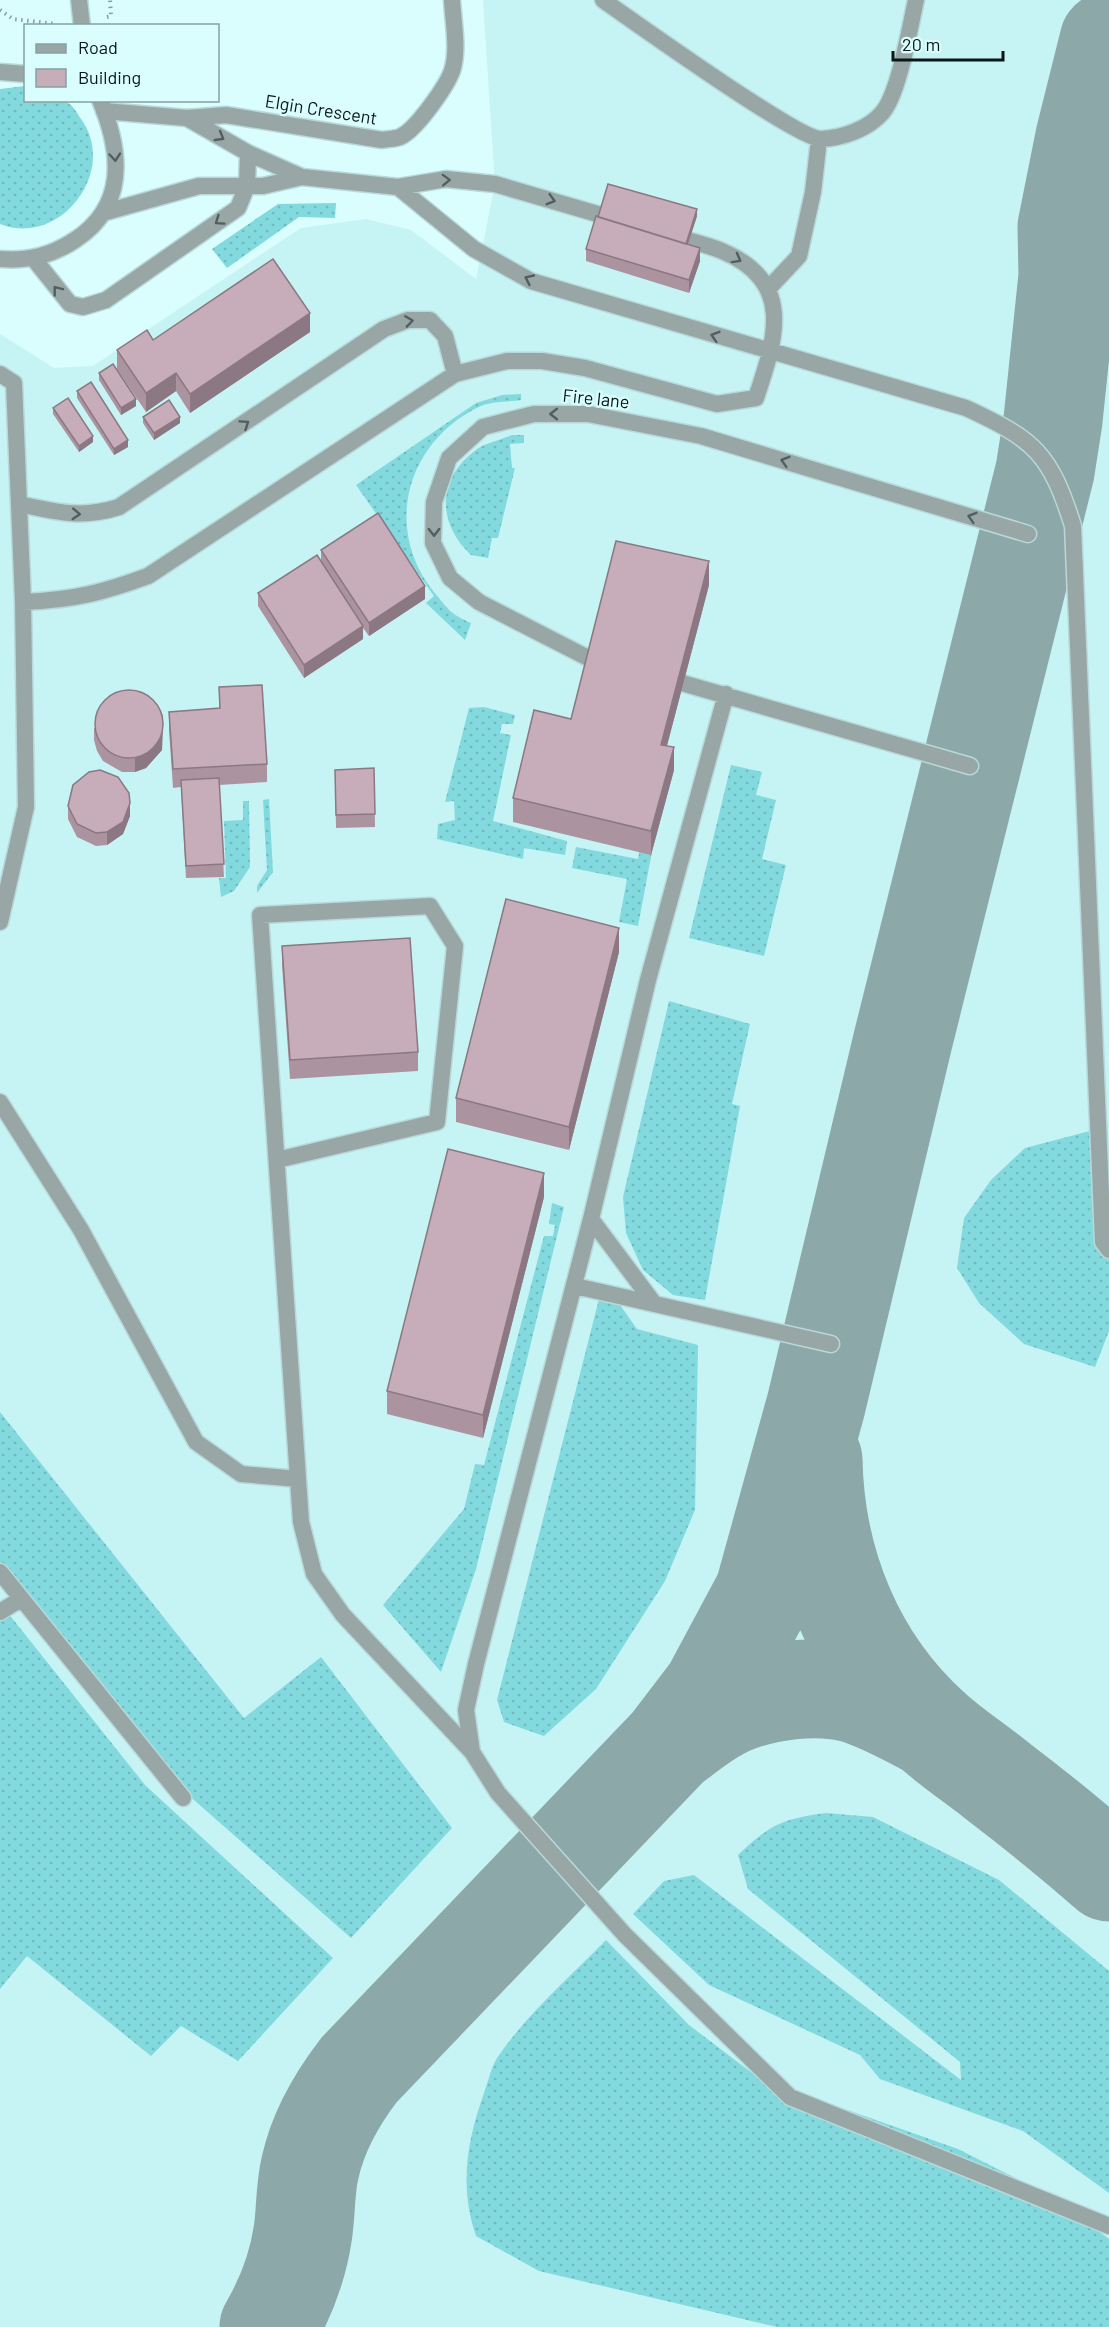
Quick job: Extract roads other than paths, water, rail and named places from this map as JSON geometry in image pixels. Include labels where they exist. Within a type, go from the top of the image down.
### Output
[{"type":"street","points":[[80,0],[82,24]]},
{"type":"street","name":"Elgin Crescent","points":[[102,106],[187,118],[226,115],[382,140],[399,137],[415,124],[444,86],[453,69],[452,0]]},
{"type":"street","points":[[603,0],[782,121],[819,139],[864,129],[884,111],[899,73],[916,0]]},
{"type":"street","points":[[0,72],[24,74]]},
{"type":"street","points":[[0,259],[34,259],[70,243],[90,230],[106,212],[116,167],[113,138],[102,106]]},
{"type":"street","points":[[187,118],[248,153],[302,177],[398,187],[446,178],[495,184],[631,224]]},
{"type":"street","points":[[769,288],[799,256],[813,192],[819,139]]},
{"type":"street","points":[[34,259],[70,304],[83,307],[106,300],[238,208],[247,186],[248,153]]},
{"type":"street","points":[[106,212],[199,186],[263,186],[302,177]]},
{"type":"street","points":[[398,187],[474,249],[531,281],[771,353],[966,408],[1006,426],[1036,449],[1051,467],[1062,490],[1073,525],[1103,1242],[1109,1250]]},
{"type":"street","points":[[23,602],[65,600],[100,593],[147,576],[454,374],[507,361],[542,361],[585,368],[717,404],[756,398],[771,353],[776,320],[769,288],[751,267],[722,250],[654,231]]},
{"type":"street","points":[[19,504],[75,515],[97,514],[119,507],[384,329],[408,320],[430,320],[445,336],[454,374]]},
{"type":"street","points":[[0,374],[14,383],[23,602],[26,807],[0,922]]},
{"type":"street","name":"Fire lane","points":[[592,660],[479,603],[450,578],[433,543],[434,502],[449,459],[483,427],[534,414],[588,414],[690,434],[1028,534]]},
{"type":"street","points":[[682,683],[970,766]]},
{"type":"street","points":[[472,1752],[466,1710],[476,1664],[591,1219],[648,980],[726,694]]},
{"type":"street","points":[[277,1160],[437,1122],[454,946],[430,906],[260,915],[301,1522],[314,1574],[343,1615],[472,1752],[498,1793],[625,1935],[790,2097],[1109,2226]]},
{"type":"street","points":[[0,1102],[81,1230],[196,1442],[240,1474],[298,1479]]},
{"type":"street","points":[[591,1219],[652,1302]]},
{"type":"street","points":[[574,1286],[831,1344]]},
{"type":"street","points":[[0,1572],[183,1798]]},
{"type":"street","points":[[0,1612],[21,1599]]}]
